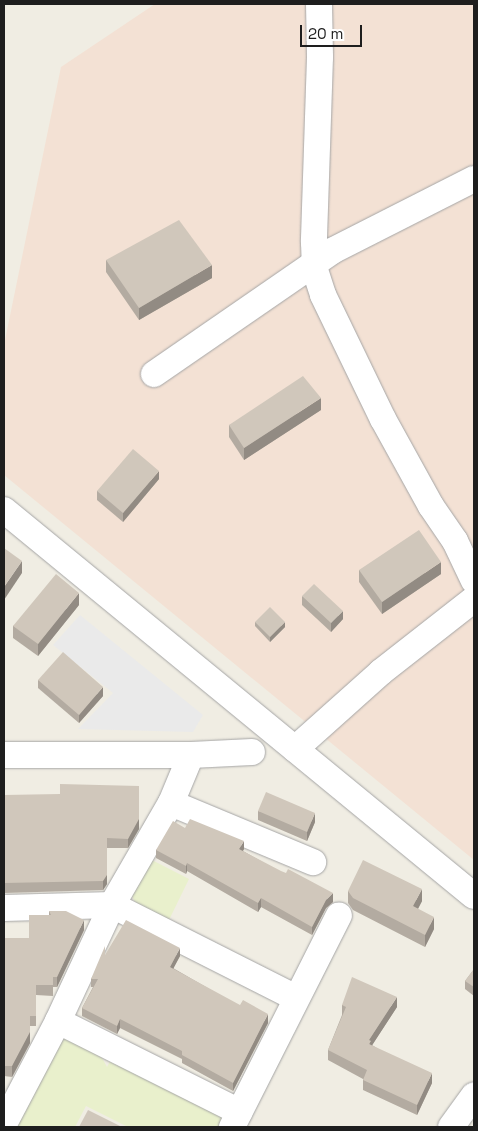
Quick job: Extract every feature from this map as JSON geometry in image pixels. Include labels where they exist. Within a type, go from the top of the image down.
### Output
[{"type":"street","points":[[319,4],[320,57],[315,263],[323,296],[383,419],[431,506],[455,541],[474,581]]},
{"type":"street","points":[[154,374],[332,251],[474,178]]},
{"type":"street","points":[[4,510],[474,896]]},
{"type":"street","points":[[295,750],[381,672],[474,599]]},
{"type":"street","points":[[4,755],[191,755],[252,752]]},
{"type":"street","points":[[4,1124],[58,1021],[112,905],[172,803],[191,755]]},
{"type":"street","points":[[172,803],[313,862]]},
{"type":"street","points":[[4,908],[112,905],[296,998]]},
{"type":"street","points":[[58,1021],[236,1120],[338,915]]},
{"type":"street","points":[[451,1127],[474,1095]]},
{"type":"shaded area","points":[[155,4],[474,4],[474,860],[4,475],[4,345],[61,67]]},
{"type":"shaded area","points":[[80,615],[203,715],[193,732],[78,729],[113,693],[53,645]]},
{"type":"green space","points":[[146,857],[189,879],[168,922],[137,906],[130,892]]},
{"type":"green space","points":[[59,1037],[96,1047],[107,1067],[113,1056],[224,1114],[222,1127],[128,1127],[86,1106],[75,1127],[17,1127]]},
{"type":"building","points":[[179,220],[212,265],[139,308],[106,260]]},
{"type":"building","points":[[303,376],[321,398],[244,448],[229,425]]},
{"type":"building","points":[[133,449],[159,471],[123,513],[97,491]]},
{"type":"building","points":[[419,530],[441,562],[382,602],[359,570]]},
{"type":"building","points":[[4,548],[22,561],[4,587]]},
{"type":"building","points":[[56,574],[79,593],[38,644],[13,626]]},
{"type":"building","points":[[314,584],[343,611],[331,623],[302,596]]},
{"type":"building","points":[[270,607],[285,622],[270,637],[255,622]]},
{"type":"building","points":[[63,652],[103,687],[79,715],[38,680]]},
{"type":"building","points":[[60,784],[139,786],[139,819],[128,839],[107,838],[107,875],[103,881],[4,883],[4,795],[60,794]]},
{"type":"building","points":[[266,792],[315,813],[307,832],[258,811]]},
{"type":"building","points":[[190,819],[244,841],[239,849],[281,871],[286,873],[288,869],[333,893],[326,900],[312,927],[261,898],[258,903],[187,863],[186,866],[156,850],[173,821],[185,828]]},
{"type":"building","points":[[363,860],[422,889],[413,906],[434,917],[425,935],[353,898],[348,891]]},
{"type":"building","points":[[49,911],[66,911],[84,920],[57,977],[53,977],[53,985],[36,985],[36,1016],[30,1016],[30,1032],[12,1066],[4,1066],[4,938],[29,938],[29,915],[51,915]]},
{"type":"building","points":[[126,920],[180,948],[170,967],[240,1005],[243,1000],[268,1014],[233,1083],[182,1055],[182,1051],[120,1019],[117,1026],[82,1008],[98,979],[91,979],[105,946],[105,955]]},
{"type":"building","points":[[474,969],[474,987],[465,981]]},
{"type":"building","points":[[352,977],[397,997],[369,1040],[371,1041],[369,1044],[432,1073],[417,1105],[363,1080],[367,1070],[328,1050],[346,1007],[342,1005]]},
{"type":"building","points":[[88,1110],[122,1127],[79,1127]]}]
